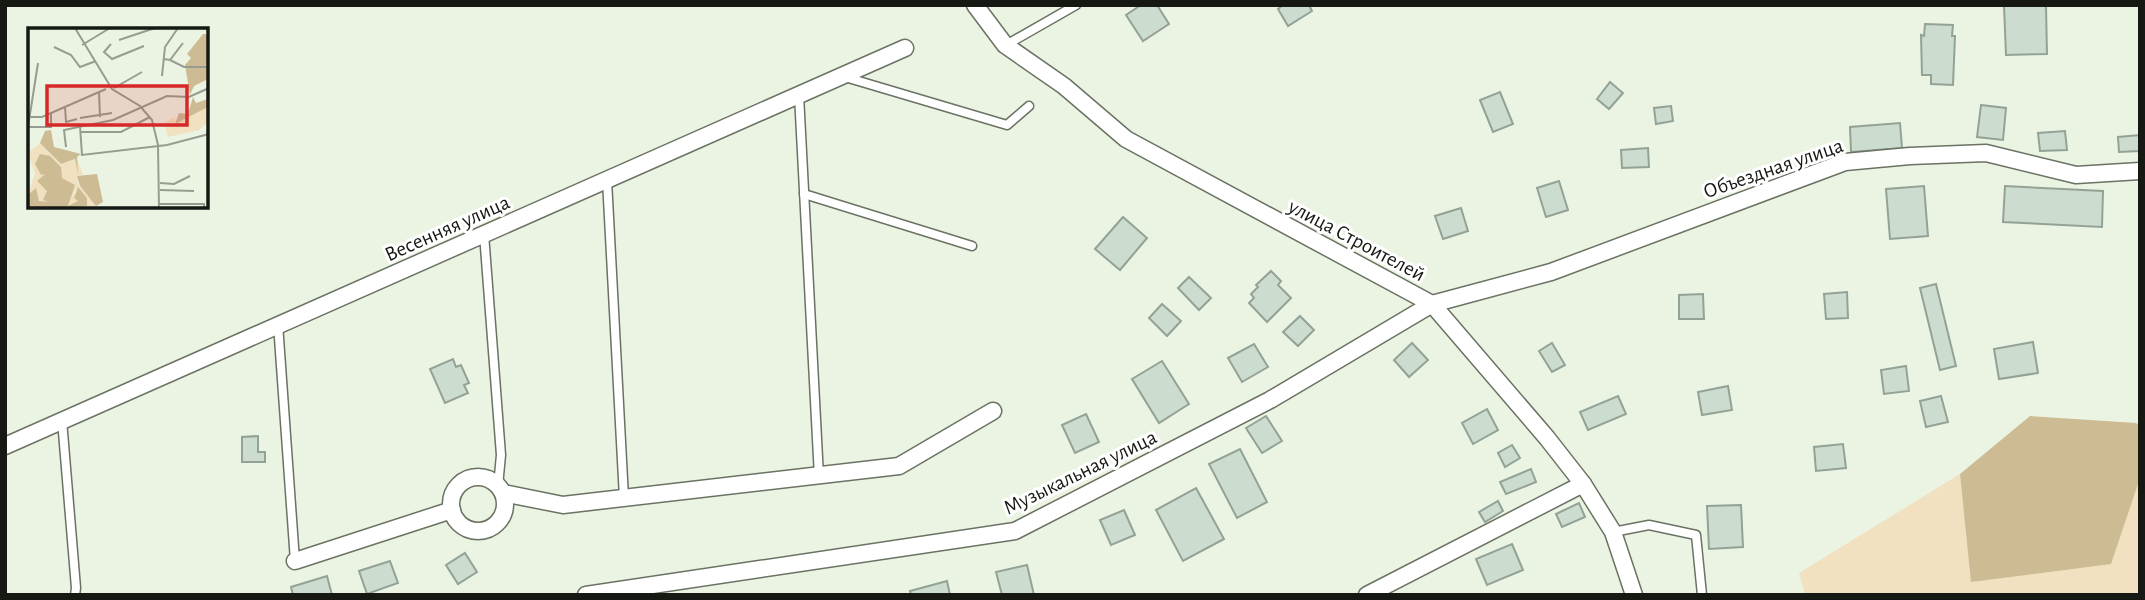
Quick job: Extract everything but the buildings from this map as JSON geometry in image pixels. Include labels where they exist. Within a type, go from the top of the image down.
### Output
[{"type":"street","name":"улица Строителей","points":[[975,5],[1005,45],[1064,86],[1126,139],[1432,304],[1583,484],[1614,532],[1633,595]]},
{"type":"street","name":"Весенняя улица","points":[[5,446],[905,48]]},
{"type":"street","name":"Объездная улица","points":[[1432,304],[1551,272],[1845,162],[1986,153],[2076,175],[2140,171]]},
{"type":"street","name":"Музыкальная улица","points":[[586,595],[1015,531],[1270,400],[1432,304]]},
{"type":"street","points":[[500,490],[505,502],[500,519],[486,530],[469,529],[461,525],[452,510],[454,493],[466,480],[483,478],[500,490],[564,505],[819,477],[899,466],[993,411]]},
{"type":"street","points":[[1367,595],[1583,484]]},
{"type":"street","points":[[295,561],[452,510]]},
{"type":"lane","points":[[1005,45],[1076,5]]},
{"type":"lane","points":[[842,76],[1007,125],[1029,106]]},
{"type":"lane","points":[[799,95],[819,477]]},
{"type":"lane","points":[[607,180],[624,498]]},
{"type":"lane","points":[[804,194],[972,246]]},
{"type":"lane","points":[[484,234],[501,455],[500,490]]},
{"type":"lane","points":[[278,324],[295,561]]},
{"type":"lane","points":[[62,419],[75,595]]},
{"type":"lane","points":[[1614,532],[1649,525],[1696,535],[1702,595]]},
{"type":"shaded area","points":[[2030,416],[2136,423],[2140,426],[2140,478],[2111,564],[1971,582],[1960,474]]},
{"type":"shaded area","points":[[1960,474],[1972,582],[2140,478],[2140,595],[1805,595],[1799,573]]}]
